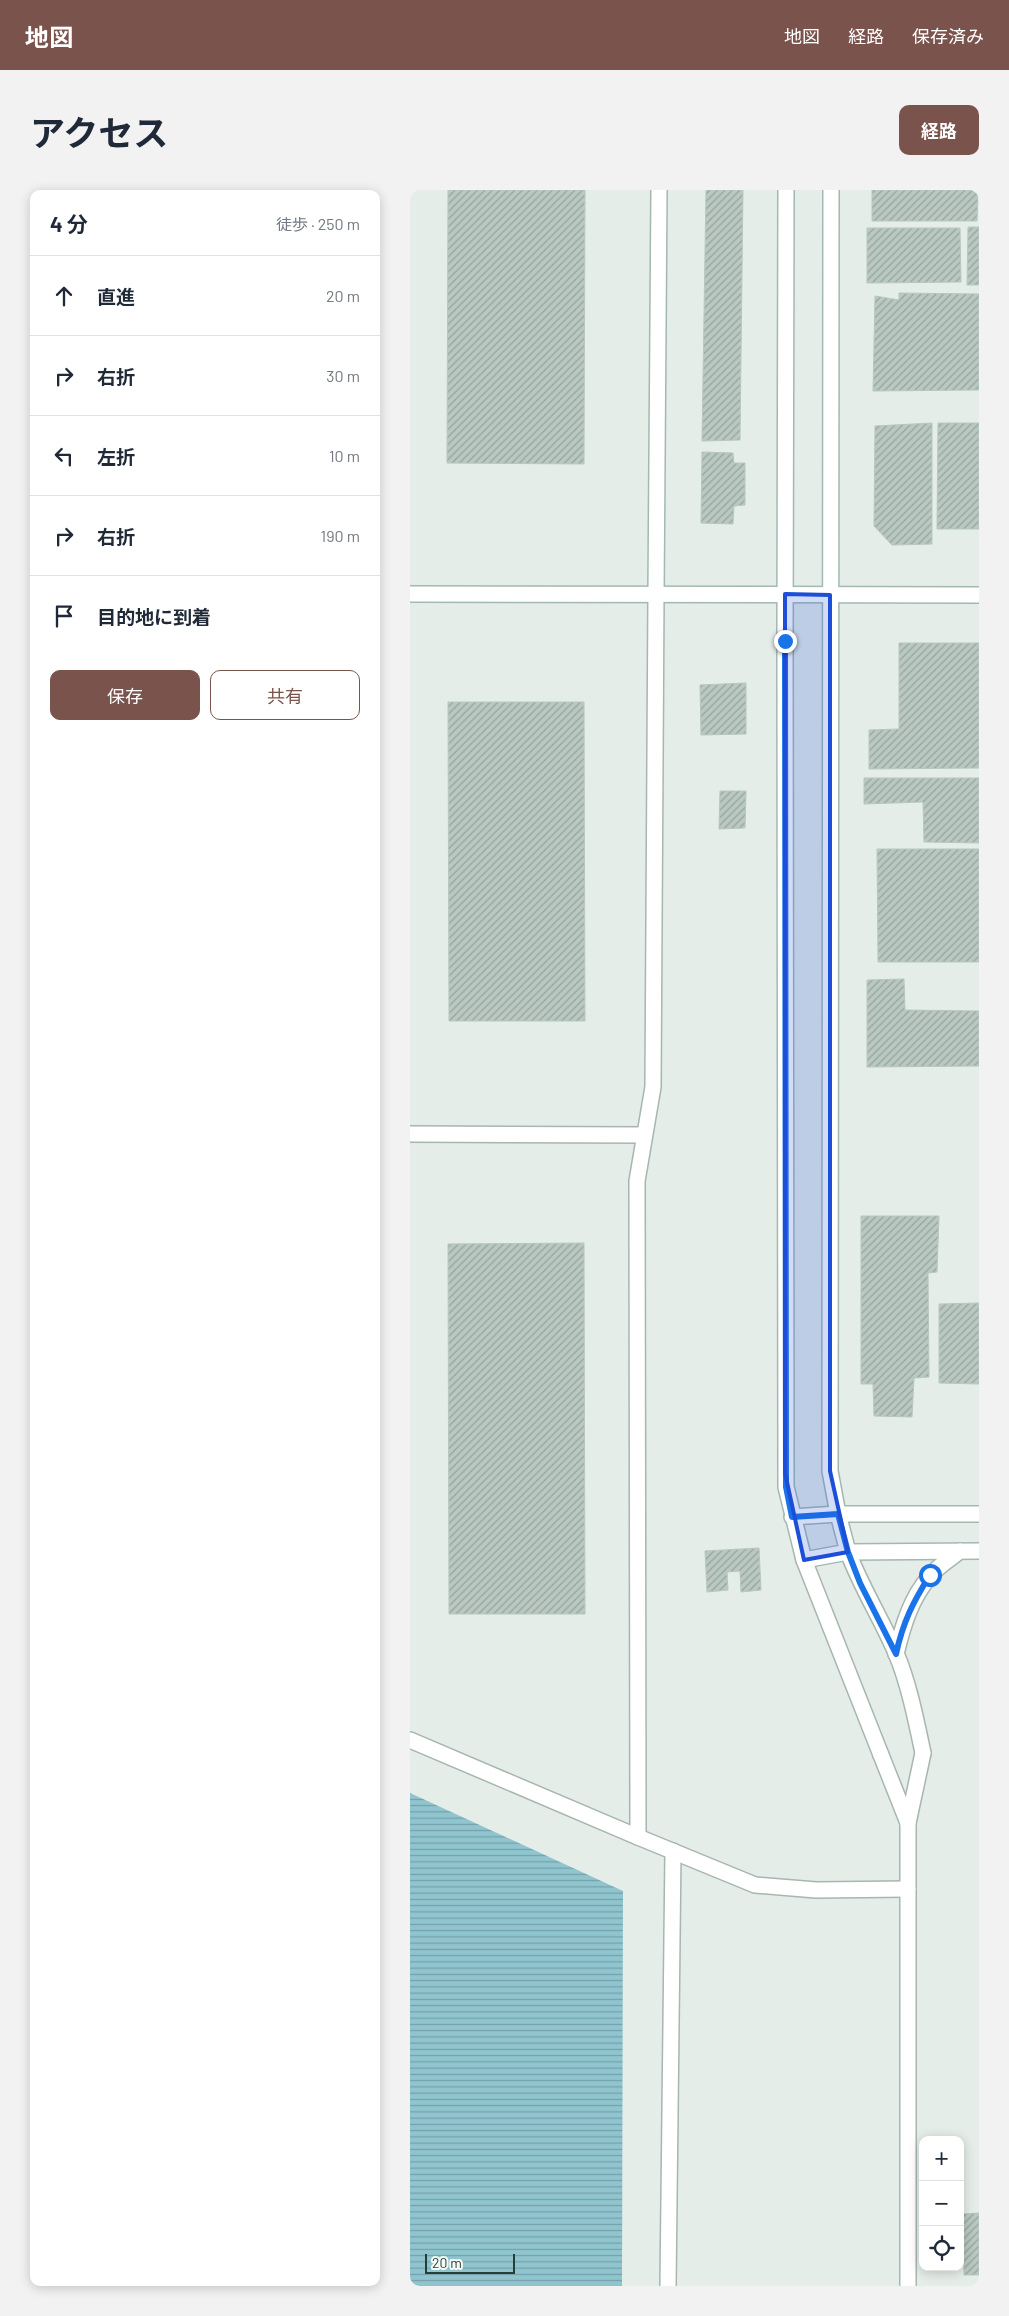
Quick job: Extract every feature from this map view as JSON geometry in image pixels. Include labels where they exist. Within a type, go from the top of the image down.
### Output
[{"type":"street","points":[[638,1837],[637,1181],[643,1135],[653,1087],[659,190]]},
{"type":"street","points":[[786,190],[785,1473],[792,1517],[804,1560],[908,1823]]},
{"type":"street","points":[[830,190],[830,1471],[838,1514],[848,1552],[860,1583],[896,1654],[923,1753],[908,1823],[908,2286]]},
{"type":"street","points":[[410,594],[979,595]]},
{"type":"street","points":[[410,1134],[643,1135]]},
{"type":"street","points":[[792,1517],[838,1514],[979,1514]]},
{"type":"street","points":[[896,1654],[903,1625],[914,1600],[930,1575],[960,1551]]},
{"type":"street","points":[[804,1560],[848,1552],[979,1551]]},
{"type":"street","points":[[410,1740],[755,1885],[816,1890],[908,1889]]},
{"type":"street","points":[[668,2286],[673,1851]]},
{"type":"highlighted area","points":[[785,594],[830,595],[830,1471],[848,1552],[804,1560],[785,1473]]},
{"type":"water","points":[[410,1793],[623,1891],[622,2286],[410,2286]]},
{"type":"building","points":[[448,190],[585,190],[584,464],[447,463]]},
{"type":"building","points":[[706,190],[743,190],[740,440],[702,441]]},
{"type":"building","points":[[872,190],[978,190],[977,221],[872,221]]},
{"type":"building","points":[[968,227],[979,227],[979,285],[967,285]]},
{"type":"building","points":[[867,228],[960,228],[961,282],[867,283]]},
{"type":"building","points":[[899,293],[979,294],[979,390],[873,391],[875,296],[899,300]]},
{"type":"building","points":[[932,423],[932,544],[892,545],[874,526],[875,426]]},
{"type":"building","points":[[938,423],[979,423],[979,529],[937,529]]},
{"type":"building","points":[[702,452],[733,453],[734,463],[745,463],[745,505],[734,506],[733,524],[701,523]]},
{"type":"building","points":[[899,643],[979,643],[979,768],[869,769],[869,730],[899,729]]},
{"type":"building","points":[[746,683],[746,734],[701,735],[700,685]]},
{"type":"building","points":[[448,702],[584,702],[585,1021],[449,1021]]},
{"type":"building","points":[[864,778],[979,778],[979,843],[924,842],[923,802],[864,804]]},
{"type":"building","points":[[720,791],[746,791],[745,828],[719,829]]},
{"type":"building","points":[[877,849],[979,849],[979,962],[878,962]]},
{"type":"building","points":[[904,979],[905,1010],[979,1011],[979,1066],[867,1067],[867,980]]},
{"type":"building","points":[[861,1216],[939,1216],[937,1272],[928,1273],[929,1377],[914,1378],[912,1417],[874,1416],[873,1384],[861,1384]]},
{"type":"building","points":[[584,1243],[585,1614],[449,1614],[448,1244]]},
{"type":"building","points":[[979,1303],[979,1384],[939,1383],[939,1304]]},
{"type":"building","points":[[759,1548],[761,1590],[741,1592],[740,1571],[727,1572],[728,1590],[707,1592],[705,1551]]},
{"type":"building","points":[[979,2213],[979,2275],[964,2275],[964,2214]]},
{"type":"route","points":[[785,641],[786,1487],[792,1517],[838,1514],[848,1552],[860,1583],[896,1654],[903,1625],[914,1600],[930,1575]]}]
